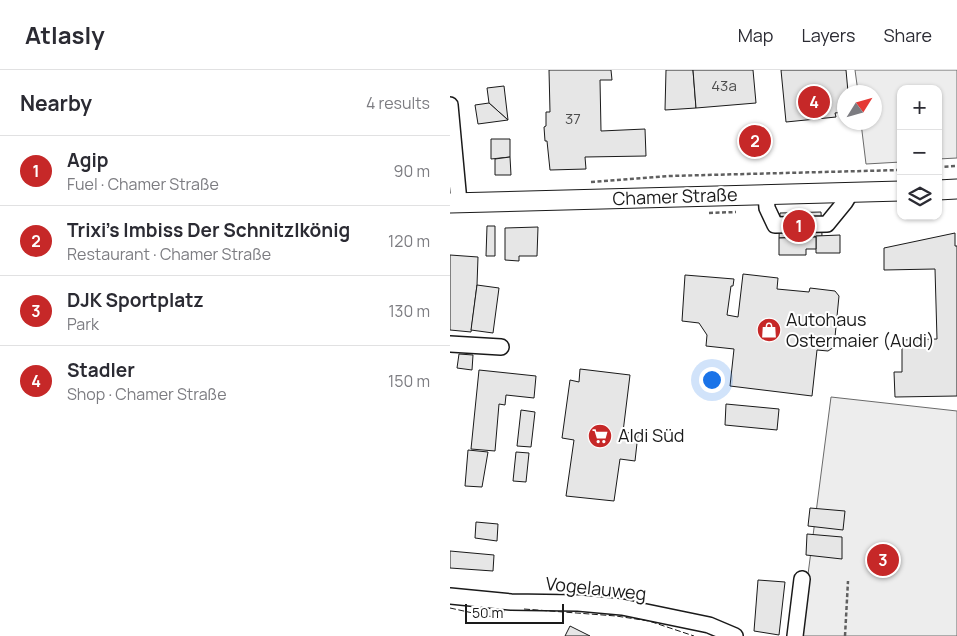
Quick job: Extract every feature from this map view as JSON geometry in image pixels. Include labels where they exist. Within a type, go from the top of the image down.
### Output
[{"type":"main road","points":[[942,190],[957,189]]},
{"type":"main road","name":"Chamer Straße","points":[[455,203],[897,191]]},
{"type":"street","points":[[450,105],[455,203]]},
{"type":"street","points":[[766,194],[767,208],[775,225],[792,225],[826,224],[851,192]]},
{"type":"street","points":[[450,344],[501,347]]},
{"type":"street","points":[[795,636],[802,579]]},
{"type":"street","name":"Vogelauweg","points":[[450,596],[511,602],[578,603],[622,607],[709,625],[735,636]]},
{"type":"path","points":[[942,167],[957,166]]},
{"type":"path","points":[[589,182],[668,176],[897,170]]},
{"type":"path","points":[[845,636],[848,581]]},
{"type":"shaded area","points":[[855,70],[957,70],[957,158],[942,159],[942,85],[897,85],[897,162],[866,164],[862,130],[882,130],[882,85],[857,85]]},
{"type":"shaded area","points":[[831,397],[957,411],[957,636],[800,636]]},
{"type":"building","points":[[549,70],[611,70],[612,80],[600,80],[601,131],[645,129],[646,156],[585,157],[586,169],[550,170],[544,127],[546,126],[546,112],[550,112]]},
{"type":"building","points":[[666,70],[693,70],[696,108],[665,110]]},
{"type":"building","points":[[693,70],[753,70],[756,103],[696,108]]},
{"type":"building","points":[[781,70],[846,70],[847,85],[837,85],[836,117],[786,122]]},
{"type":"building","points":[[504,86],[508,120],[489,103],[487,88]]},
{"type":"building","points":[[489,103],[508,120],[478,124],[475,105]]},
{"type":"building","points":[[761,131],[764,150],[751,151],[748,132]]},
{"type":"building","points":[[491,139],[510,139],[510,157],[491,159]]},
{"type":"building","points":[[510,157],[511,175],[495,175],[495,159]]},
{"type":"building","points":[[821,212],[822,236],[779,238],[780,213]]},
{"type":"building","points":[[487,226],[495,226],[495,256],[486,256]]},
{"type":"building","points":[[538,227],[537,256],[519,256],[519,261],[505,260],[505,228]]},
{"type":"building","points":[[955,233],[955,246],[957,246],[957,396],[895,397],[894,372],[902,372],[902,340],[937,339],[935,269],[884,270],[884,248]]},
{"type":"building","points":[[840,235],[840,253],[816,253],[816,236]]},
{"type":"building","points":[[816,237],[816,249],[806,249],[806,255],[779,255],[779,238]]},
{"type":"building","points":[[450,255],[478,257],[477,285],[471,332],[450,330]]},
{"type":"building","name":"Autohaus Ostermaier (Audi)","points":[[743,274],[778,278],[777,289],[809,292],[810,288],[835,291],[839,296],[834,347],[828,351],[817,350],[812,396],[730,386],[734,349],[706,346],[707,335],[699,323],[682,321],[685,275],[734,279],[733,286],[731,286],[727,315],[738,317]]},
{"type":"building","points":[[477,285],[499,288],[493,333],[471,330]]},
{"type":"building","points":[[459,354],[473,355],[472,370],[457,368]]},
{"type":"building","name":"Aldi Süd","points":[[580,369],[630,375],[623,432],[638,434],[635,461],[620,459],[614,501],[566,496],[574,440],[562,438],[570,380],[579,382]]},
{"type":"building","points":[[479,370],[536,376],[534,398],[506,395],[505,405],[499,404],[495,451],[471,449]]},
{"type":"building","points":[[726,404],[779,409],[777,430],[725,425]]},
{"type":"building","points":[[521,410],[535,412],[531,447],[517,446]]},
{"type":"building","points":[[468,450],[488,452],[482,487],[465,486]]},
{"type":"building","points":[[516,452],[529,453],[526,482],[513,481]]},
{"type":"building","points":[[810,508],[845,511],[843,530],[808,526]]},
{"type":"building","points":[[476,522],[498,524],[497,541],[475,538]]},
{"type":"building","points":[[807,534],[842,537],[842,559],[806,555]]},
{"type":"building","points":[[450,551],[494,555],[493,571],[450,568]]},
{"type":"building","points":[[758,580],[785,582],[779,635],[754,631]]},
{"type":"building","points":[[481,606],[504,609],[503,618],[480,615]]},
{"type":"building","points":[[570,626],[590,636],[565,636]]},
{"type":"fence","points":[[450,608],[482,615]]},
{"type":"fence","points":[[524,609],[616,616],[649,621],[694,636]]},
{"type":"place","name":"Stadler","points":[[814,102]]},
{"type":"place","name":"Trixi's Imbiss Der Schnitzlkönig","points":[[755,141]]},
{"type":"place","name":"Agip","points":[[799,226]]},
{"type":"place","name":"Autohaus Ostermaier (Audi)","points":[[769,330]]},
{"type":"place","name":"Aldi Süd","points":[[600,436]]},
{"type":"place","name":"DJK Sportplatz","points":[[883,560]]}]
